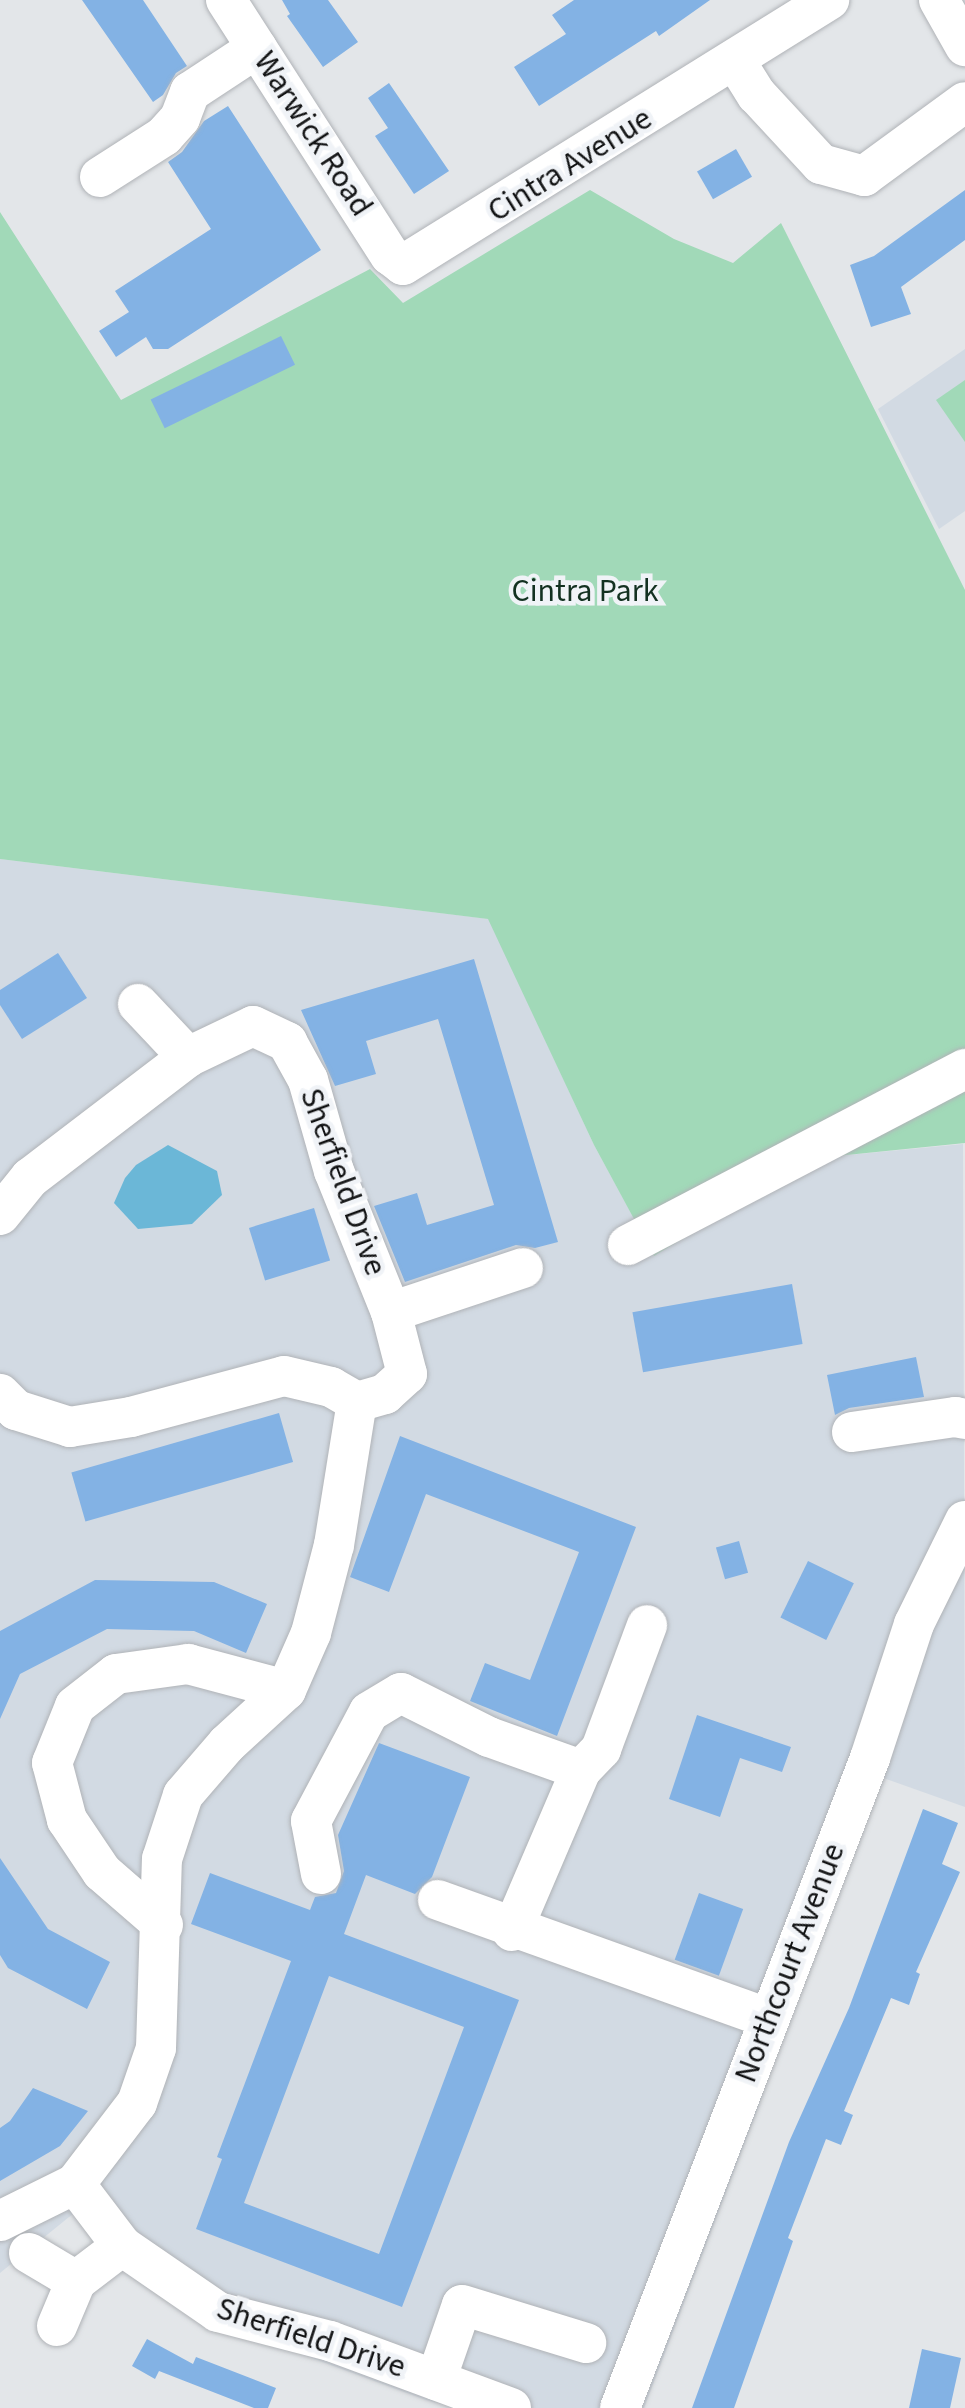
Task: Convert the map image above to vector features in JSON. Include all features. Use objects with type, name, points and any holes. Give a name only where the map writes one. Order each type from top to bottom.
[{"type":"street","name":"Warwick Road","points":[[226,0],[390,255],[403,265]]},
{"type":"street","name":"Cintra Avenue","points":[[403,265],[736,62],[829,0]]},
{"type":"street","points":[[939,0],[965,46]]},
{"type":"street","points":[[100,177],[164,136],[180,118],[190,92],[257,48]]},
{"type":"street","points":[[736,62],[757,95],[821,164],[864,176],[965,102]]},
{"type":"street","points":[[138,1004],[188,1057]]},
{"type":"street","name":"Sherfield Drive","points":[[0,1215],[30,1178],[188,1057],[253,1026],[287,1042],[308,1080],[334,1171],[391,1312],[407,1374],[385,1394],[356,1402]]},
{"type":"street","points":[[628,1244],[965,1070]]},
{"type":"street","points":[[391,1312],[523,1268]]},
{"type":"street","points":[[0,1394],[16,1410],[70,1427],[131,1417],[284,1376],[331,1387],[356,1402],[334,1545],[311,1633],[286,1690],[227,1744],[183,1796],[162,1859],[163,1926],[156,2048],[137,2104],[75,2184],[0,2221]]},
{"type":"street","points":[[852,1432],[955,1416],[965,1420]]},
{"type":"street","name":"Northcourt Avenue","points":[[620,2408],[870,1758],[914,1624],[965,1521]]},
{"type":"street","points":[[512,1930],[581,1770],[601,1750],[647,1625]]},
{"type":"street","points":[[163,1926],[102,1872],[66,1820],[52,1763],[75,1706],[116,1674],[188,1664],[286,1690]]},
{"type":"street","points":[[321,1874],[311,1822],[369,1712],[402,1693],[489,1737],[581,1770]]},
{"type":"street","points":[[438,1900],[512,1930],[768,2018]]},
{"type":"street","name":"Sherfield Drive","points":[[75,2184],[122,2246],[218,2312],[330,2340],[511,2408]]},
{"type":"street","points":[[56,2326],[76,2281],[122,2246]]},
{"type":"street","points":[[30,2252],[76,2281]]},
{"type":"street","points":[[436,2380],[457,2309],[462,2306],[586,2343]]},
{"type":"shaded area","points":[[965,349],[965,511],[939,529],[878,409]]},
{"type":"shaded area","points":[[0,859],[489,919],[594,1145],[654,1255],[817,1158],[963,1144],[965,1807],[875,1775],[755,2116],[644,2408],[456,2408],[426,2400],[225,2326],[74,2213],[0,2273]]},
{"type":"green space","name":"Cintra Park","points":[[590,190],[674,239],[733,263],[781,223],[965,590],[965,1143],[817,1158],[654,1256],[594,1145],[488,919],[0,859],[0,212],[121,400],[370,269],[403,303]]},
{"type":"green space","points":[[965,380],[965,442],[936,400]]},
{"type":"water","points":[[168,1145],[217,1171],[222,1195],[192,1224],[138,1229],[114,1203],[125,1178],[136,1165]]},
{"type":"building","points":[[82,0],[143,0],[187,66],[176,73],[163,95],[153,102]]},
{"type":"building","points":[[282,0],[328,0],[358,42],[323,67],[287,16],[290,14]]},
{"type":"building","points":[[574,0],[710,0],[659,36],[656,31],[539,106],[514,67],[566,34],[552,15]]},
{"type":"building","points":[[389,83],[449,171],[414,194],[375,136],[388,128],[368,98]]},
{"type":"building","points":[[228,106],[321,250],[168,349],[153,349],[146,337],[116,357],[99,331],[129,312],[115,291],[211,229],[168,162],[182,152],[204,121]]},
{"type":"building","points":[[736,149],[752,177],[713,199],[697,172]]},
{"type":"building","points":[[965,190],[965,240],[901,287],[911,314],[871,327],[850,265],[874,256]]},
{"type":"building","points":[[281,336],[295,365],[165,428],[151,400]]},
{"type":"building","points":[[58,953],[87,998],[22,1039],[0,1005],[0,990]]},
{"type":"building","points":[[474,959],[558,1242],[535,1248],[516,1245],[405,1282],[374,1206],[417,1193],[427,1225],[494,1205],[438,1019],[366,1041],[376,1074],[335,1086],[301,1010]]},
{"type":"building","points":[[314,1208],[330,1261],[265,1280],[249,1228]]},
{"type":"building","points":[[792,1284],[803,1344],[643,1372],[632,1312]]},
{"type":"building","points":[[916,1357],[924,1397],[849,1408],[835,1415],[827,1375]]},
{"type":"building","points":[[279,1413],[293,1462],[85,1522],[71,1473]]},
{"type":"building","points":[[400,1436],[636,1527],[557,1736],[470,1701],[485,1663],[530,1680],[579,1552],[426,1494],[389,1592],[350,1577]]},
{"type":"building","points":[[739,1541],[748,1573],[725,1579],[716,1548]]},
{"type":"building","points":[[808,1561],[854,1583],[826,1640],[780,1618]]},
{"type":"building","points":[[95,1580],[214,1582],[267,1604],[246,1653],[194,1631],[107,1629],[20,1674],[0,1719],[0,1631]]},
{"type":"building","points":[[697,1715],[791,1747],[782,1772],[740,1758],[720,1817],[669,1799]]},
{"type":"building","points":[[379,1743],[470,1777],[432,1877],[415,1894],[366,1875],[344,1934],[519,2000],[402,2307],[196,2229],[222,2159],[217,2157],[291,1961],[191,1924],[210,1873],[310,1910],[315,1897],[336,1893],[344,1871],[338,1835]],"holes":[[[329,1976],[464,2027],[379,2254],[244,2203]]]},
{"type":"building","points":[[923,1809],[958,1823],[942,1864],[960,1872],[916,1972],[920,1974],[909,2005],[891,1998],[844,2111],[853,2115],[841,2145],[826,2139],[788,2238],[793,2241],[734,2408],[692,2408],[789,2142],[849,2008]]},
{"type":"building","points":[[0,1858],[48,1929],[110,1962],[87,2009],[8,1968],[0,1955]]},
{"type":"building","points":[[699,1893],[743,1909],[719,1976],[675,1960]]},
{"type":"building","points":[[33,2088],[88,2111],[60,2146],[0,2181],[0,2128],[10,2121]]},
{"type":"building","points":[[147,2339],[193,2364],[196,2357],[276,2388],[268,2408],[254,2408],[159,2371],[155,2379],[132,2366]]},
{"type":"building","points":[[922,2349],[961,2358],[950,2408],[909,2408]]}]
